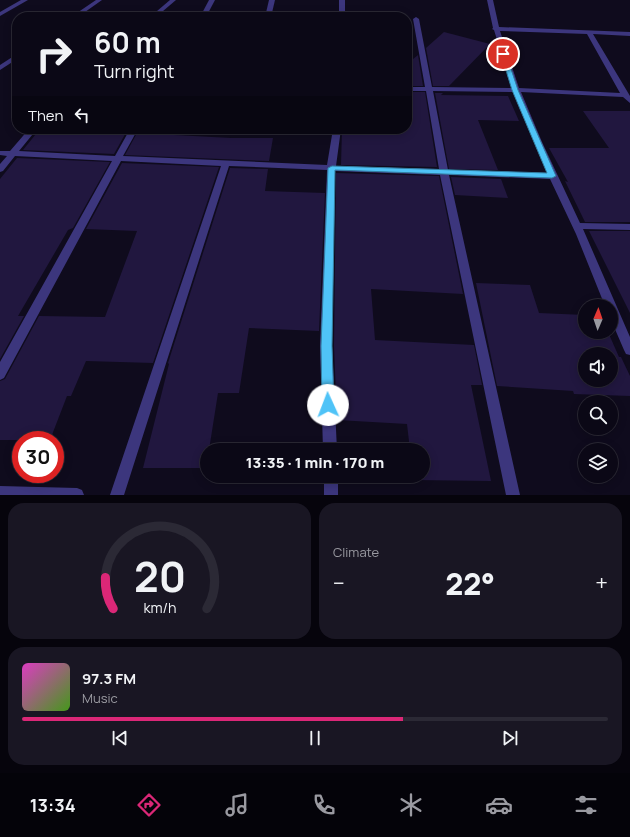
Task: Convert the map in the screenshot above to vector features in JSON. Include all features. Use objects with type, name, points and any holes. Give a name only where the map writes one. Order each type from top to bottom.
[{"type":"street","points":[[0,14],[25,0]]},
{"type":"street","points":[[81,12],[99,0]]},
{"type":"street","points":[[159,12],[173,0]]},
{"type":"street","points":[[206,12],[212,0]]},
{"type":"street","points":[[269,12],[272,0]]},
{"type":"street","points":[[342,0],[342,12]]},
{"type":"street","points":[[490,0],[495,29],[515,90],[552,176],[577,226],[608,299]]},
{"type":"street","points":[[416,20],[427,89],[513,495]]},
{"type":"street","points":[[495,29],[630,34]]},
{"type":"street","points":[[589,32],[628,98]]},
{"type":"street","points":[[0,68],[3,63],[12,58]]},
{"type":"street","points":[[412,89],[515,90],[628,98]]},
{"type":"street","points":[[0,169],[29,134]]},
{"type":"street","points":[[0,374],[131,134]]},
{"type":"street","points":[[330,443],[326,346],[332,168],[336,134]]},
{"type":"street","points":[[0,152],[332,168],[552,176]]},
{"type":"street","points":[[117,495],[226,163]]},
{"type":"street","points":[[577,226],[630,227]]},
{"type":"street","points":[[618,322],[630,350]]},
{"type":"street","points":[[331,483],[331,495]]},
{"type":"street","points":[[0,493],[77,495]]},
{"type":"building","points":[[444,32],[490,44],[449,86],[433,86],[426,48]]},
{"type":"building","points":[[418,55],[423,86],[412,86],[412,60]]},
{"type":"building","points":[[412,92],[425,92],[437,167],[341,165],[342,134],[412,134]]},
{"type":"building","points":[[435,93],[443,93],[441,95],[508,96],[519,121],[478,120],[498,170],[449,169]]},
{"type":"building","points":[[583,111],[630,111],[630,222],[585,222],[565,181],[568,182],[549,148],[609,148]]},
{"type":"building","points":[[36,134],[125,134],[114,154],[23,150]]},
{"type":"building","points":[[136,134],[231,138],[273,138],[269,161],[125,155]]},
{"type":"building","points":[[17,158],[110,162],[73,228],[68,230],[18,316],[24,316],[0,359],[0,179]]},
{"type":"building","points":[[122,163],[219,167],[153,363],[86,361],[71,396],[67,396],[53,431],[12,431],[12,440],[0,440],[0,381],[5,379],[39,316],[105,317],[137,231],[86,229]]},
{"type":"building","points":[[230,168],[268,169],[265,191],[325,193],[319,331],[249,328],[239,393],[218,393],[210,443],[200,443],[200,468],[143,468],[169,364],[168,363]]},
{"type":"building","points":[[336,173],[439,176],[463,294],[371,289],[375,340],[474,345],[482,385],[471,385],[491,481],[430,480],[430,443],[409,443],[407,424],[337,420],[334,346]]},
{"type":"building","points":[[451,177],[501,179],[508,198],[455,195]]},
{"type":"building","points":[[589,231],[630,231],[630,313]]},
{"type":"building","points":[[476,283],[530,285],[539,313],[578,315],[578,339],[611,339],[615,347],[578,347],[578,387],[618,387],[618,355],[619,357],[621,357],[630,376],[630,396],[574,394],[573,391],[497,386]]},
{"type":"route","points":[[328,405],[326,346],[332,168],[552,176],[515,90],[503,54]]}]
